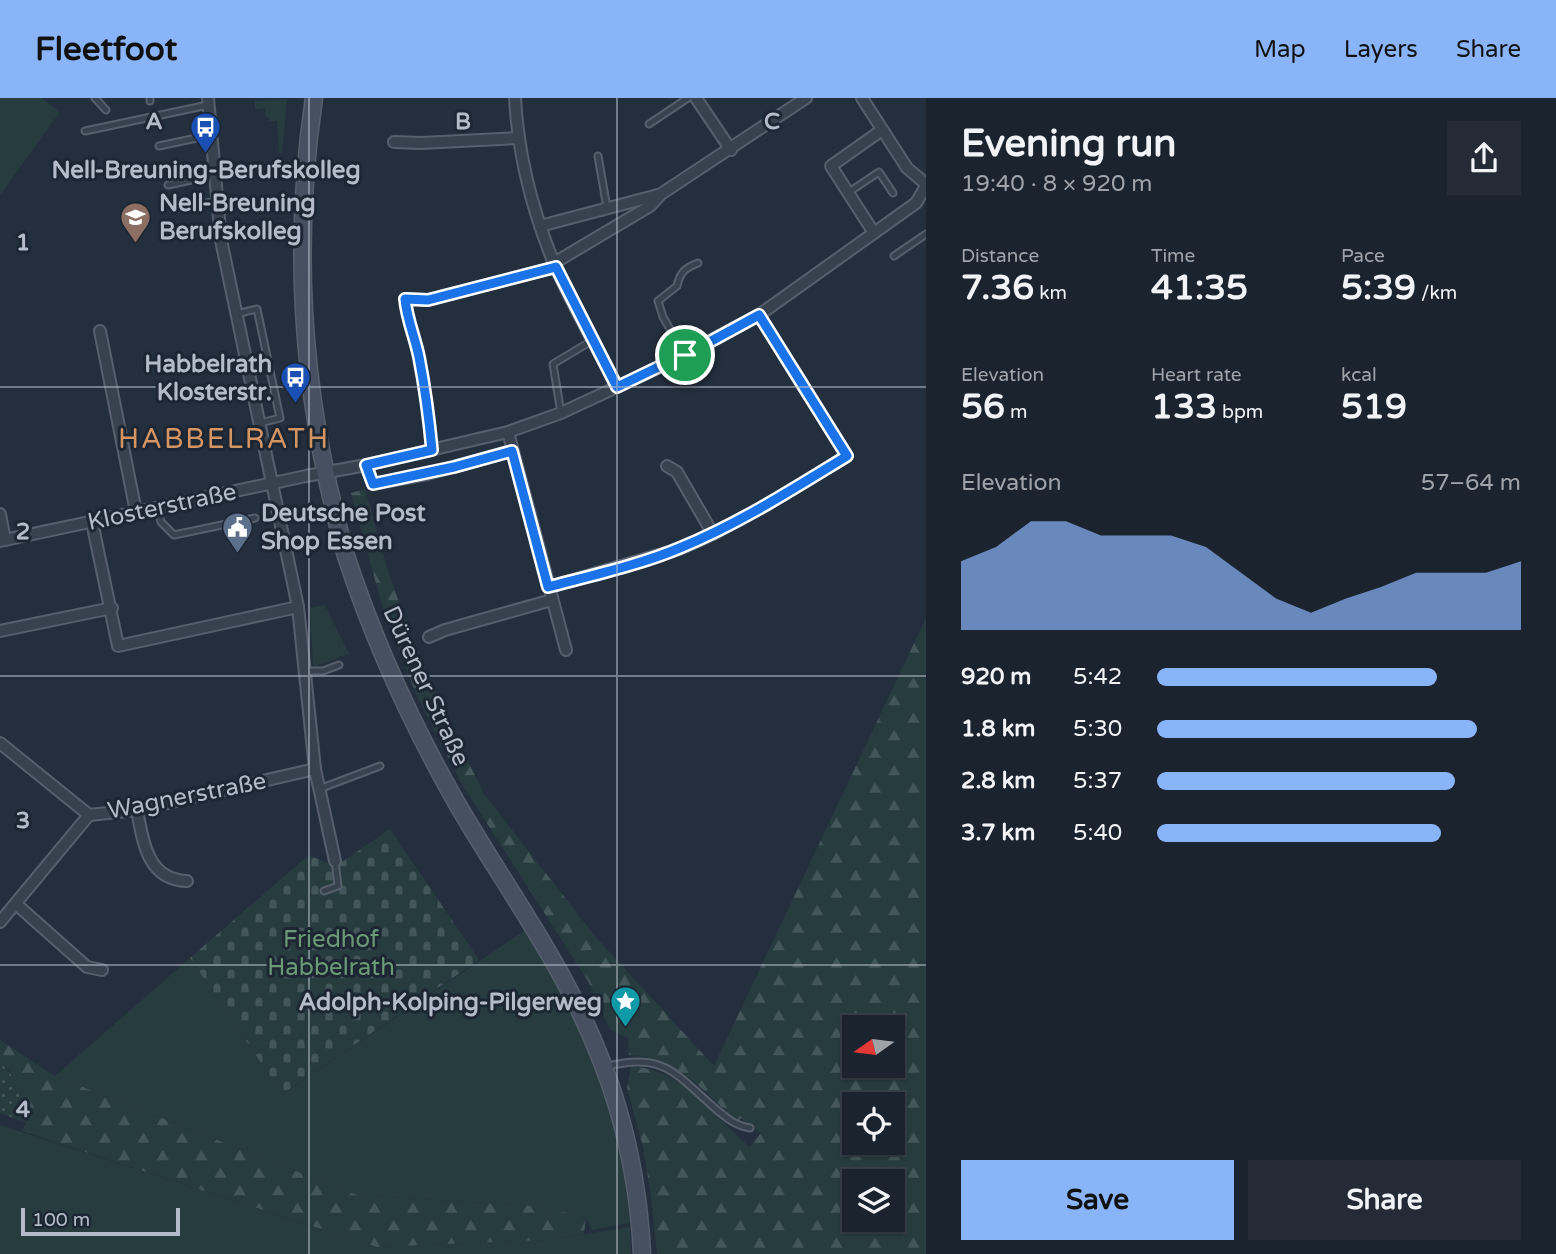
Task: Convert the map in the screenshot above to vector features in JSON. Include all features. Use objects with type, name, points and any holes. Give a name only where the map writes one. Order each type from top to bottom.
[{"type":"main road","name":"Dürener Straße","points":[[314,98],[308,139],[303,298],[311,390],[326,473],[345,553],[364,607],[410,715],[452,795],[560,973],[605,1067],[627,1135],[635,1178],[642,1254]]},
{"type":"street","points":[[515,98],[519,138],[531,200],[540,226],[555,265],[617,387]]},
{"type":"street","points":[[696,98],[731,150]]},
{"type":"street","points":[[405,299],[428,300],[555,265],[650,206],[661,194],[806,98]]},
{"type":"street","points":[[862,98],[907,168],[926,185]]},
{"type":"street","points":[[208,102],[220,227],[298,607],[315,769],[335,861]]},
{"type":"street","points":[[874,233],[831,166],[882,130]]},
{"type":"street","points":[[394,142],[519,138]]},
{"type":"street","name":"Klosterstraße","points":[[3,541],[432,450],[508,432],[561,413],[685,355],[759,315],[916,203],[926,185]]},
{"type":"street","points":[[540,226],[661,194]]},
{"type":"street","points":[[548,587],[679,549],[768,504],[847,456],[759,315]]},
{"type":"street","points":[[100,331],[136,512]]},
{"type":"street","points":[[508,432],[566,650]]},
{"type":"street","points":[[366,465],[373,484],[440,471],[512,451]]},
{"type":"street","points":[[667,466],[677,472],[713,534]]},
{"type":"street","points":[[0,514],[3,541]]},
{"type":"street","points":[[92,522],[118,646],[298,607]]},
{"type":"street","points":[[429,637],[552,600]]},
{"type":"street","points":[[0,631],[112,608]]},
{"type":"street","name":"Wagnerstraße","points":[[0,743],[89,816],[137,810],[315,769]]},
{"type":"street","points":[[137,810],[147,854],[156,868],[172,881],[187,881]]},
{"type":"street","points":[[0,922],[89,816]]},
{"type":"street","points":[[16,904],[87,967],[102,970]]},
{"type":"lane","points":[[95,98],[106,110]]},
{"type":"lane","points":[[649,124],[688,98]]},
{"type":"lane","points":[[85,131],[208,102]]},
{"type":"lane","points":[[159,146],[211,135]]},
{"type":"lane","points":[[598,156],[607,208]]},
{"type":"lane","points":[[849,192],[880,172],[893,193]]},
{"type":"lane","points":[[168,185],[215,175]]},
{"type":"lane","points":[[173,209],[217,201]]},
{"type":"lane","points":[[179,235],[220,227]]},
{"type":"lane","points":[[894,256],[926,234]]},
{"type":"lane","points":[[685,355],[663,317],[658,301],[678,285],[679,274],[698,262]]},
{"type":"lane","points":[[405,299],[427,399],[432,450]]},
{"type":"lane","points":[[236,314],[257,309],[280,418],[260,423]]},
{"type":"lane","points":[[561,413],[553,364],[593,340]]},
{"type":"lane","points":[[157,508],[161,522],[174,535],[255,518]]},
{"type":"lane","points":[[305,671],[323,671],[339,665]]},
{"type":"lane","points":[[319,789],[380,766]]},
{"type":"lane","points":[[324,891],[338,886],[335,861]]},
{"type":"lane","points":[[605,1067],[628,1061],[644,1061],[664,1067],[682,1078],[735,1125],[750,1128]]},
{"type":"green space","points":[[0,98],[42,98],[60,112],[0,195]]},
{"type":"green space","points":[[287,99],[282,153],[279,153],[277,121],[269,121],[265,108],[255,109],[255,101]]},
{"type":"green space","points":[[365,489],[386,565],[410,633],[443,710],[484,794],[594,935],[714,1066],[926,618],[926,1254],[657,1254],[643,1147],[627,1087],[631,1067],[650,1069],[683,1085],[750,1147],[761,1133],[741,1118],[738,1122],[676,1069],[646,1057],[629,1055],[628,1038],[610,1030],[588,981],[463,786],[416,694],[384,612],[351,493]]},
{"type":"green space","points":[[325,605],[349,654],[313,667],[310,608]]},
{"type":"green space","name":"Friedhof Habbelrath","points":[[390,829],[479,960],[282,1094],[190,958],[309,855],[332,865],[342,862]]},
{"type":"green space","points":[[527,929],[598,1064],[618,1128],[630,1223],[592,1230],[586,1217],[536,1206],[357,1195],[55,1076],[190,958],[282,1094]]},
{"type":"green space","points":[[0,1040],[55,1076],[357,1195],[536,1206],[586,1217],[584,1234],[546,1240],[377,1247],[45,1139],[22,1131],[26,1123],[9,1070],[0,1062]]},
{"type":"green space","points":[[0,1062],[19,1090],[26,1123],[0,1113]]},
{"type":"green space","points":[[0,1125],[377,1247],[546,1240],[630,1227],[631,1254],[0,1254]]},
{"type":"place","name":"Nell-Breuning-Berufskolleg","points":[[206,155]]},
{"type":"place","name":"Nell-Breuning Berufskolleg","points":[[136,244]]},
{"type":"place","name":"Habbelrath Klosterstr.","points":[[295,405]]},
{"type":"place","name":"Deutsche Post Shop Essen","points":[[238,554]]},
{"type":"place","name":"Adolph-Kolping-Pilgerweg","points":[[625,1029]]},
{"type":"district","name":"HABBELRATH","points":[[224,439]]},
{"type":"route","points":[[556,267],[617,387],[685,355],[759,315],[847,456],[768,504],[679,549],[548,587],[512,451],[400,480],[373,484],[366,465],[432,450],[427,399],[405,299],[428,300],[556,267]]}]
